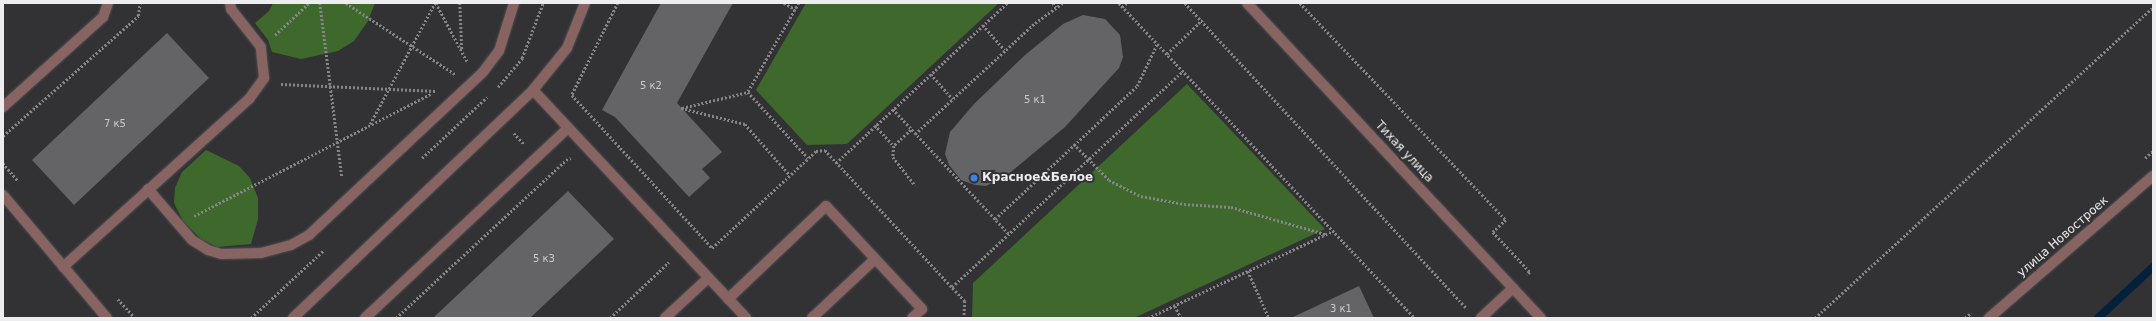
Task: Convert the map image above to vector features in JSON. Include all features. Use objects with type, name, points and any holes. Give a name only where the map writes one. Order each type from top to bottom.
[{"type":"street","points":[[3,107],[103,17],[108,3]]},
{"type":"street","points":[[63,267],[249,99],[264,78],[261,48],[231,9],[230,3]]},
{"type":"street","points":[[148,190],[178,224],[208,250],[221,254],[261,253],[291,245],[309,235],[473,81],[499,51],[514,3]]},
{"type":"street","points":[[293,318],[533,90],[567,48],[585,3]]},
{"type":"street","name":"Тихая улица","points":[[1247,3],[1540,318]]},
{"type":"street","points":[[533,90],[746,318]]},
{"type":"street","points":[[365,318],[568,128]]},
{"type":"street","name":"улица Новостроек","points":[[1989,318],[2153,176]]},
{"type":"street","points":[[3,195],[107,318]]},
{"type":"street","points":[[728,299],[826,206],[922,309],[912,318]]},
{"type":"street","points":[[812,318],[875,259]]},
{"type":"street","points":[[665,318],[708,278]]},
{"type":"street","points":[[1481,318],[1513,288]]},
{"type":"path","points":[[3,136],[138,16],[140,3]]},
{"type":"path","points":[[261,48],[310,3]]},
{"type":"path","points":[[320,3],[345,202]]},
{"type":"path","points":[[346,3],[412,46],[473,81]]},
{"type":"path","points":[[370,125],[435,3]]},
{"type":"path","points":[[435,3],[463,53],[473,81]]},
{"type":"path","points":[[460,3],[463,53]]},
{"type":"path","points":[[618,3],[572,95],[712,248],[816,151],[825,150],[965,301],[964,318]]},
{"type":"path","points":[[784,3],[795,9]]},
{"type":"path","points":[[790,175],[745,124],[682,108],[748,92],[799,3]]},
{"type":"path","points":[[836,163],[1007,3]]},
{"type":"path","points":[[1053,3],[1056,8]]},
{"type":"path","points":[[914,134],[1035,23],[1063,3]]},
{"type":"path","points":[[1118,3],[1415,318]]},
{"type":"path","points":[[1122,7],[1127,3]]},
{"type":"path","points":[[1186,3],[1468,308]]},
{"type":"path","points":[[1300,3],[1506,220],[1493,232],[1530,272],[1513,288]]},
{"type":"path","points":[[1815,318],[2153,7]]},
{"type":"path","points":[[1166,54],[1202,20]]},
{"type":"path","points":[[983,25],[1005,50]]},
{"type":"path","points":[[994,219],[1137,86],[1157,44]]},
{"type":"path","points":[[952,287],[1183,71]]},
{"type":"path","points":[[931,74],[953,98]]},
{"type":"path","points":[[260,84],[462,92]]},
{"type":"path","points":[[178,224],[436,91]]},
{"type":"path","points":[[748,92],[808,158]]},
{"type":"path","points":[[893,109],[914,134],[1009,234]]},
{"type":"path","points":[[875,125],[894,146]]},
{"type":"path","points":[[911,130],[894,146],[893,157],[915,186]]},
{"type":"path","points":[[1074,144],[1109,180],[1141,196],[1184,204],[1231,207],[1325,234]]},
{"type":"path","points":[[396,318],[566,160],[576,157]]},
{"type":"path","points":[[1148,318],[1333,231]]},
{"type":"path","points":[[610,318],[682,250]]},
{"type":"path","points":[[1248,271],[1269,318]]},
{"type":"path","points":[[1175,306],[1181,318]]},
{"type":"green space","points":[[273,3],[375,3],[368,21],[354,41],[338,51],[301,59],[272,52],[268,40],[255,23],[269,11]]},
{"type":"green space","points":[[806,3],[999,3],[847,144],[807,145],[756,90]]},
{"type":"green space","points":[[1187,84],[1325,229],[1134,318],[972,318],[973,283]]},
{"type":"green space","points":[[206,150],[239,166],[250,178],[258,198],[258,219],[251,244],[217,247],[201,239],[183,221],[174,203],[175,188],[182,172]]},
{"type":"building","points":[[661,3],[733,3],[677,103],[722,152],[702,169],[710,178],[689,197],[615,117],[602,110]]},
{"type":"building","points":[[1083,15],[1105,19],[1120,35],[1123,57],[1119,68],[1065,127],[1006,176],[986,186],[975,185],[961,180],[949,165],[945,154],[950,132],[974,104],[1025,55],[1063,24]]},
{"type":"building","points":[[167,33],[209,78],[74,205],[32,160]]},
{"type":"building","points":[[568,191],[614,239],[530,318],[433,318]]},
{"type":"building","points":[[1359,286],[1374,318],[1291,318]]},
{"type":"waterway","points":[[2098,318],[2153,267]]},
{"type":"place","name":"Красное&Белое","points":[[974,178]]}]
